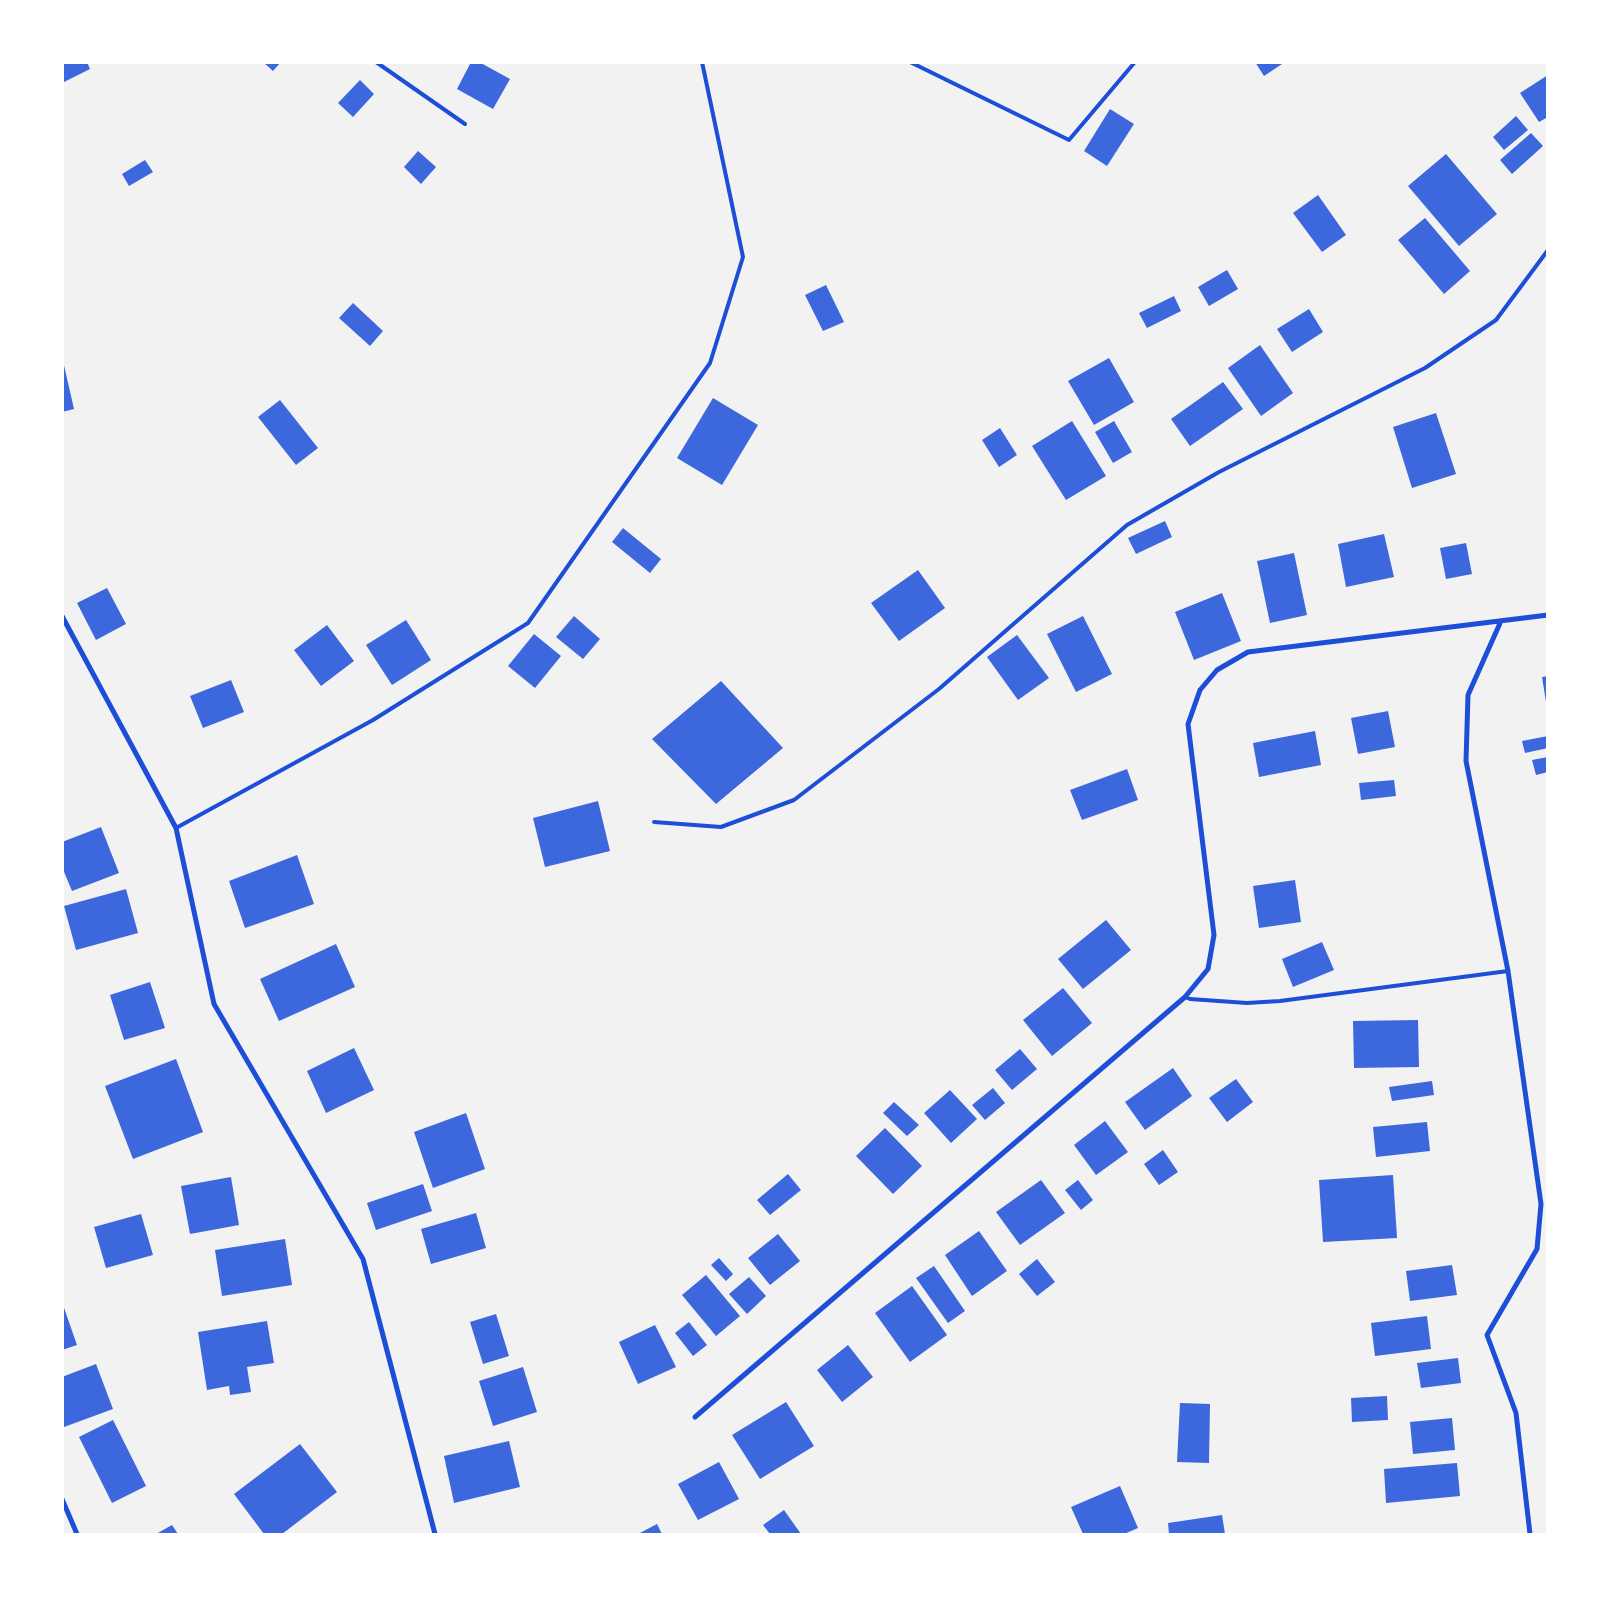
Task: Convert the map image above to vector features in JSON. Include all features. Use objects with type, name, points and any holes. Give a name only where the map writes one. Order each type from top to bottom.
[{"type":"street","points":[[695,1418],[1185,997],[1208,969],[1214,935],[1188,724],[1200,690],[1217,670],[1248,652],[1548,614]]},
{"type":"street","points":[[62,616],[176,828],[214,1004],[363,1259],[435,1534]]},
{"type":"street","points":[[1501,621],[1468,695],[1466,761],[1508,971],[1541,1204],[1537,1249],[1487,1335],[1516,1414],[1530,1534]]},
{"type":"street","points":[[62,1498],[77,1534]]},
{"type":"lane","points":[[376,62],[465,124]]},
{"type":"lane","points":[[176,828],[373,720],[528,623],[710,363],[743,257],[702,62]]},
{"type":"lane","points":[[910,62],[1069,140],[1135,62]]},
{"type":"lane","points":[[654,822],[721,827],[794,800],[939,689],[1127,525],[1219,472],[1426,368],[1496,320],[1548,250]]},
{"type":"lane","points":[[1185,997],[1190,999],[1248,1003],[1280,1001],[1508,971]]},
{"type":"building","points":[[62,62],[87,62],[90,69],[62,83]]},
{"type":"building","points":[[263,62],[281,62],[273,71]]},
{"type":"building","points":[[471,62],[479,62],[510,79],[493,109],[457,89]]},
{"type":"building","points":[[1255,62],[1285,62],[1264,76]]},
{"type":"building","points":[[1548,75],[1548,117],[1539,122],[1520,93]]},
{"type":"building","points":[[360,80],[374,94],[353,117],[338,103]]},
{"type":"building","points":[[1110,109],[1134,124],[1107,166],[1084,151]]},
{"type":"building","points":[[1516,116],[1528,130],[1504,150],[1493,137]]},
{"type":"building","points":[[1531,133],[1543,146],[1512,174],[1500,160]]},
{"type":"building","points":[[418,151],[436,167],[421,184],[404,167]]},
{"type":"building","points":[[1446,154],[1497,214],[1459,246],[1408,186]]},
{"type":"building","points":[[145,160],[153,172],[129,186],[122,174]]},
{"type":"building","points":[[1318,195],[1346,235],[1322,252],[1293,213]]},
{"type":"building","points":[[1425,218],[1470,271],[1444,294],[1398,240]]},
{"type":"building","points":[[1227,270],[1238,289],[1209,306],[1198,287]]},
{"type":"building","points":[[826,285],[844,322],[823,331],[805,295]]},
{"type":"building","points":[[1174,296],[1181,311],[1147,328],[1139,313]]},
{"type":"building","points":[[353,303],[383,331],[370,346],[339,318]]},
{"type":"building","points":[[1309,309],[1323,332],[1292,352],[1277,329]]},
{"type":"building","points":[[1260,345],[1293,393],[1261,416],[1228,368]]},
{"type":"building","points":[[1109,358],[1134,402],[1094,425],[1068,381]]},
{"type":"building","points":[[62,362],[74,409],[62,412]]},
{"type":"building","points":[[1223,382],[1243,409],[1190,446],[1171,419]]},
{"type":"building","points":[[713,398],[758,425],[722,485],[677,458]]},
{"type":"building","points":[[280,400],[318,448],[296,465],[258,417]]},
{"type":"building","points":[[1436,413],[1456,474],[1412,488],[1393,427]]},
{"type":"building","points":[[1072,421],[1106,476],[1066,500],[1032,446]]},
{"type":"building","points":[[1114,421],[1132,452],[1113,463],[1095,432]]},
{"type":"building","points":[[1000,428],[1017,455],[999,467],[982,440]]},
{"type":"building","points":[[1165,521],[1172,537],[1136,554],[1128,538]]},
{"type":"building","points":[[623,528],[661,559],[650,573],[612,542]]},
{"type":"building","points":[[1384,534],[1394,577],[1346,587],[1338,544]]},
{"type":"building","points":[[1466,543],[1472,574],[1446,579],[1440,548]]},
{"type":"building","points":[[1294,553],[1307,615],[1270,623],[1257,561]]},
{"type":"building","points":[[918,570],[945,608],[899,641],[871,603]]},
{"type":"building","points":[[107,588],[126,624],[96,640],[77,603]]},
{"type":"building","points":[[1222,593],[1241,641],[1194,660],[1175,612]]},
{"type":"building","points":[[574,616],[600,639],[583,659],[556,637]]},
{"type":"building","points":[[1083,616],[1112,674],[1076,692],[1047,634]]},
{"type":"building","points":[[406,620],[431,660],[392,685],[366,645]]},
{"type":"building","points":[[327,625],[354,661],[321,686],[294,650]]},
{"type":"building","points":[[534,634],[561,656],[535,688],[508,666]]},
{"type":"building","points":[[1017,635],[1049,678],[1018,700],[987,657]]},
{"type":"building","points":[[1548,676],[1548,702],[1546,702],[1542,677]]},
{"type":"building","points":[[231,680],[244,712],[203,728],[190,696]]},
{"type":"building","points":[[721,681],[783,748],[716,804],[652,739]]},
{"type":"building","points":[[1388,711],[1395,747],[1358,754],[1351,718]]},
{"type":"building","points":[[1315,731],[1321,765],[1259,777],[1253,743]]},
{"type":"building","points":[[1548,736],[1548,748],[1525,753],[1522,741]]},
{"type":"building","points":[[1548,757],[1548,772],[1536,775],[1532,760]]},
{"type":"building","points":[[1127,769],[1138,800],[1082,820],[1070,790]]},
{"type":"building","points":[[1394,780],[1396,796],[1361,800],[1359,783]]},
{"type":"building","points":[[598,801],[610,851],[545,867],[533,818]]},
{"type":"building","points":[[101,827],[119,873],[72,891],[62,867],[62,842]]},
{"type":"building","points":[[297,855],[314,904],[245,928],[229,881]]},
{"type":"building","points":[[1295,880],[1301,922],[1259,928],[1253,886]]},
{"type":"building","points":[[126,889],[138,933],[76,950],[64,906]]},
{"type":"building","points":[[1106,920],[1131,950],[1083,989],[1058,959]]},
{"type":"building","points":[[1322,942],[1334,970],[1293,987],[1282,959]]},
{"type":"building","points":[[336,944],[355,987],[279,1021],[260,979]]},
{"type":"building","points":[[150,982],[165,1028],[124,1040],[110,995]]},
{"type":"building","points":[[1063,988],[1092,1023],[1052,1056],[1023,1020]]},
{"type":"building","points":[[1418,1020],[1419,1067],[1354,1068],[1353,1021]]},
{"type":"building","points":[[354,1048],[374,1090],[326,1113],[307,1071]]},
{"type":"building","points":[[1020,1049],[1037,1069],[1012,1090],[995,1070]]},
{"type":"building","points":[[176,1059],[203,1132],[133,1159],[105,1086]]},
{"type":"building","points":[[1173,1068],[1192,1096],[1145,1130],[1125,1102]]},
{"type":"building","points":[[1236,1079],[1253,1102],[1227,1122],[1209,1098]]},
{"type":"building","points":[[1432,1081],[1434,1095],[1392,1101],[1389,1087]]},
{"type":"building","points":[[993,1088],[1005,1103],[985,1120],[972,1105]]},
{"type":"building","points":[[950,1090],[977,1119],[951,1143],[924,1113]]},
{"type":"building","points":[[894,1102],[919,1125],[907,1136],[883,1113]]},
{"type":"building","points":[[466,1113],[485,1169],[433,1188],[414,1132]]},
{"type":"building","points":[[1105,1121],[1128,1152],[1096,1175],[1074,1145]]},
{"type":"building","points":[[1427,1122],[1430,1151],[1376,1157],[1373,1127]]},
{"type":"building","points":[[885,1128],[922,1166],[893,1194],[856,1156]]},
{"type":"building","points":[[1163,1150],[1178,1172],[1159,1185],[1144,1164]]},
{"type":"building","points":[[788,1174],[801,1190],[770,1215],[757,1200]]},
{"type":"building","points":[[1393,1175],[1397,1238],[1323,1242],[1319,1180]]},
{"type":"building","points":[[231,1177],[239,1225],[190,1234],[181,1186]]},
{"type":"building","points":[[1041,1180],[1065,1213],[1020,1245],[996,1212]]},
{"type":"building","points":[[1078,1180],[1093,1200],[1081,1210],[1065,1190]]},
{"type":"building","points":[[423,1184],[432,1211],[376,1230],[367,1203]]},
{"type":"building","points":[[476,1213],[486,1248],[431,1264],[421,1229]]},
{"type":"building","points":[[141,1214],[153,1255],[106,1268],[94,1227]]},
{"type":"building","points":[[979,1231],[1007,1271],[972,1296],[945,1255]]},
{"type":"building","points":[[778,1234],[800,1261],[770,1285],[748,1258]]},
{"type":"building","points":[[285,1239],[292,1285],[222,1296],[215,1250]]},
{"type":"building","points":[[719,1258],[733,1274],[726,1281],[711,1265]]},
{"type":"building","points":[[1037,1259],[1055,1282],[1037,1296],[1019,1274]]},
{"type":"building","points":[[1452,1265],[1457,1295],[1410,1301],[1406,1271]]},
{"type":"building","points":[[934,1266],[965,1311],[948,1323],[916,1278]]},
{"type":"building","points":[[706,1275],[740,1316],[716,1336],[682,1295]]},
{"type":"building","points":[[749,1277],[766,1296],[747,1314],[729,1294]]},
{"type":"building","points":[[912,1286],[947,1335],[910,1362],[875,1313]]},
{"type":"building","points":[[62,1302],[77,1345],[62,1350]]},
{"type":"building","points":[[496,1314],[509,1356],[483,1364],[470,1322]]},
{"type":"building","points":[[1427,1316],[1431,1349],[1375,1356],[1371,1323]]},
{"type":"building","points":[[267,1321],[274,1363],[247,1367],[251,1392],[230,1395],[229,1386],[207,1390],[198,1332]]},
{"type":"building","points":[[689,1322],[707,1345],[693,1356],[675,1333]]},
{"type":"building","points":[[655,1325],[676,1367],[638,1384],[619,1342]]},
{"type":"building","points":[[848,1345],[873,1377],[842,1402],[817,1370]]},
{"type":"building","points":[[1458,1358],[1461,1383],[1421,1388],[1417,1363]]},
{"type":"building","points":[[96,1364],[113,1409],[64,1427],[62,1423],[62,1377]]},
{"type":"building","points":[[523,1367],[537,1412],[493,1426],[479,1381]]},
{"type":"building","points":[[1387,1396],[1388,1420],[1352,1422],[1351,1398]]},
{"type":"building","points":[[786,1402],[814,1446],[760,1479],[732,1435]]},
{"type":"building","points":[[1180,1403],[1210,1404],[1209,1463],[1177,1462]]},
{"type":"building","points":[[1452,1418],[1455,1450],[1413,1454],[1410,1422]]},
{"type":"building","points":[[113,1420],[146,1486],[112,1503],[79,1437]]},
{"type":"building","points":[[509,1441],[520,1487],[454,1503],[444,1456]]},
{"type":"building","points":[[300,1444],[337,1492],[282,1534],[264,1534],[234,1494]]},
{"type":"building","points":[[719,1462],[739,1499],[698,1520],[678,1484]]},
{"type":"building","points":[[1457,1463],[1460,1496],[1386,1503],[1384,1469]]},
{"type":"building","points":[[1120,1486],[1138,1528],[1124,1534],[1083,1534],[1071,1507]]},
{"type":"building","points":[[784,1510],[801,1534],[770,1534],[763,1525]]},
{"type":"building","points":[[1222,1515],[1225,1534],[1169,1534],[1168,1523]]},
{"type":"building","points":[[657,1524],[662,1534],[638,1534]]},
{"type":"building","points":[[172,1525],[178,1534],[156,1534]]}]
